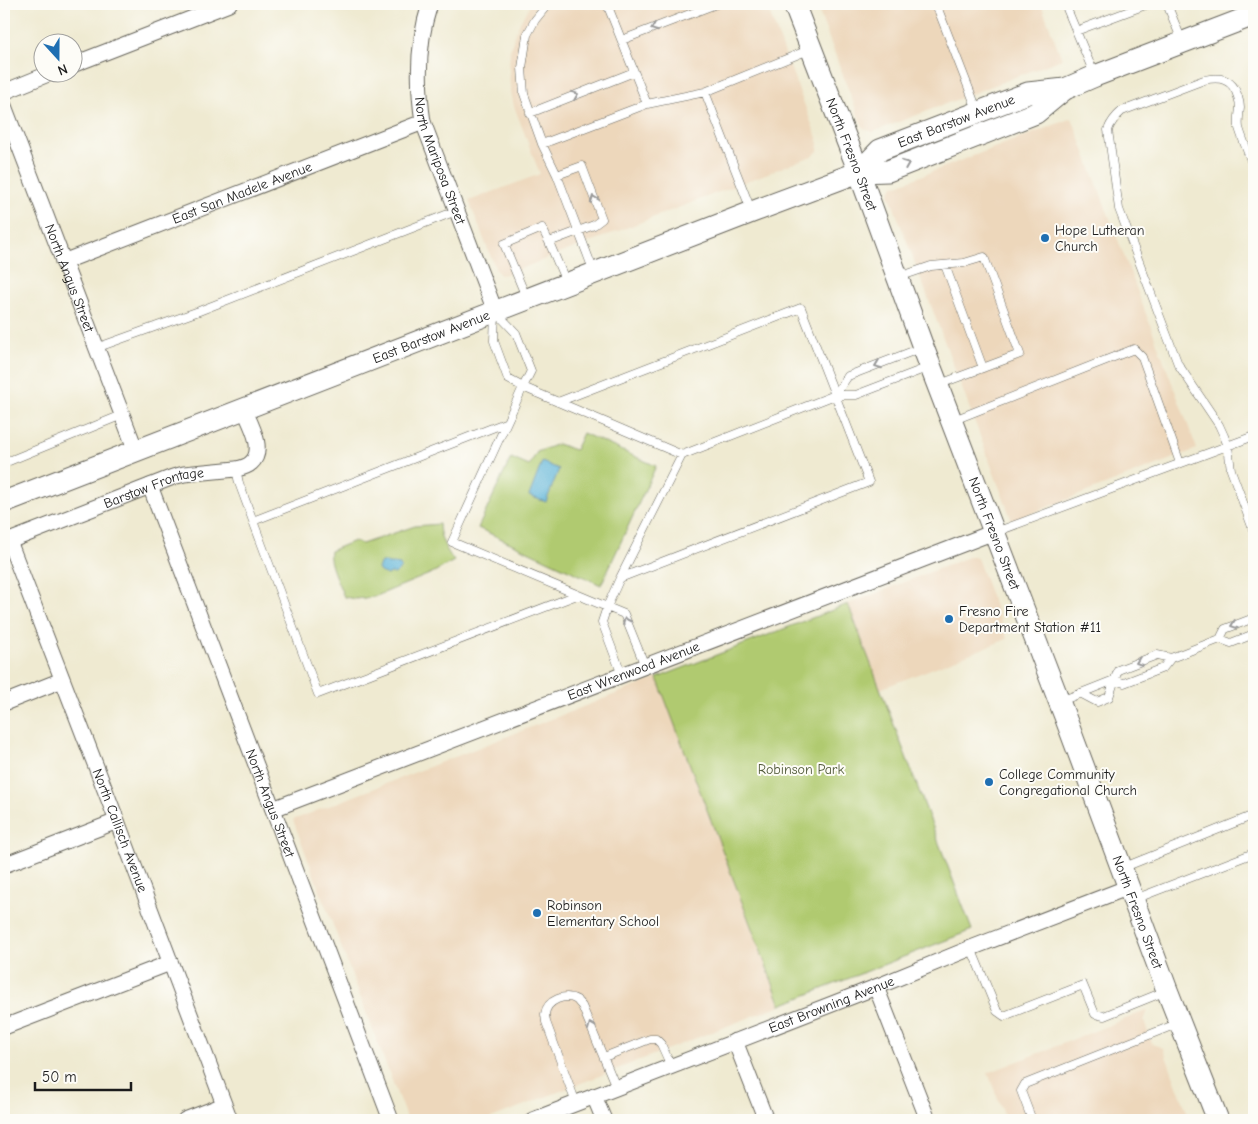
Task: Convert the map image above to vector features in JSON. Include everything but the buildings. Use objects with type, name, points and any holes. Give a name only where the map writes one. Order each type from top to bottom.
[{"type":"main road","name":"North Fresno Street","points":[[794,4],[1132,893],[1167,990],[1218,1120]]},
{"type":"main road","name":"East Barstow Avenue","points":[[4,502],[752,212],[859,172],[888,171],[1036,112],[1065,89],[1095,76],[1254,15]]},
{"type":"main road","name":"East Barstow Avenue","points":[[859,172],[880,150],[1028,93],[1065,89]]},
{"type":"street","points":[[82,61],[229,4]]},
{"type":"street","name":"North Mariposa Street","points":[[430,4],[421,37],[419,57],[420,101],[423,122],[495,311]]},
{"type":"street","points":[[4,92],[32,81]]},
{"type":"street","name":"North Angus Street","points":[[4,106],[136,451]]},
{"type":"street","name":"East San Madele Avenue","points":[[63,262],[423,122]]},
{"type":"street","name":"Barstow Frontage","points":[[6,542],[174,477],[184,474],[244,467],[252,462],[258,447],[244,408]]},
{"type":"street","name":"North Angus Street","points":[[150,486],[391,1120]]},
{"type":"street","name":"East Wrenwood Avenue","points":[[273,809],[994,532]]},
{"type":"street","name":"North Callisch Avenue","points":[[6,542],[62,680],[230,1120]]},
{"type":"street","points":[[4,703],[62,680]]},
{"type":"street","points":[[4,865],[117,822]]},
{"type":"street","name":"East Browning Avenue","points":[[533,1120],[972,948],[1132,893]]},
{"type":"street","points":[[4,1028],[170,963]]},
{"type":"street","points":[[876,986],[928,1120]]},
{"type":"street","points":[[735,1041],[766,1120]]},
{"type":"street","points":[[594,1096],[604,1120]]},
{"type":"street","points":[[184,1120],[224,1105]]},
{"type":"lane","points":[[548,4],[535,20],[527,35],[522,68],[524,94],[594,273]]},
{"type":"lane","points":[[607,4],[647,104]]},
{"type":"lane","points":[[622,40],[716,4]]},
{"type":"lane","points":[[936,4],[978,112]]},
{"type":"lane","points":[[1066,4],[1095,76]]},
{"type":"lane","points":[[1076,31],[1148,4]]},
{"type":"lane","points":[[1167,4],[1182,43]]},
{"type":"lane","points":[[542,144],[647,104],[705,92],[811,49]]},
{"type":"lane","points":[[530,113],[634,72]]},
{"type":"lane","points":[[1254,168],[1240,130],[1238,121],[1240,106],[1237,94],[1233,86],[1220,78],[1204,80],[1122,111],[1116,116],[1108,130],[1119,209],[1178,364],[1219,425],[1228,446],[1230,470],[1254,532]]},
{"type":"lane","points":[[705,92],[752,212]]},
{"type":"lane","points":[[549,242],[578,232],[602,219],[582,166],[557,175]]},
{"type":"lane","points":[[96,348],[199,311],[456,211]]},
{"type":"lane","points":[[527,299],[504,244],[542,228],[567,284]]},
{"type":"lane","points":[[622,675],[602,622],[620,578],[682,455],[835,395],[856,395],[934,376],[983,368],[1020,354],[984,257],[964,263],[931,266],[897,277]]},
{"type":"lane","points":[[945,265],[983,368]]},
{"type":"lane","points":[[558,402],[801,308],[869,482],[620,578]]},
{"type":"lane","points":[[495,311],[494,341],[508,379],[682,455]]},
{"type":"lane","points":[[495,311],[516,333],[531,371],[505,423],[452,542],[624,614],[645,666]]},
{"type":"lane","points":[[835,395],[848,376],[923,347]]},
{"type":"lane","points":[[952,421],[1134,349],[1142,358],[1180,463]]},
{"type":"lane","points":[[4,463],[122,416]]},
{"type":"lane","points":[[253,521],[505,423]]},
{"type":"lane","points":[[994,532],[1254,436]]},
{"type":"lane","points":[[236,469],[239,483],[318,694],[577,595]]},
{"type":"lane","points":[[1220,639],[1225,629],[1254,618]]},
{"type":"lane","points":[[1059,701],[1114,680],[1124,682],[1163,668],[1171,658],[1220,639],[1231,643],[1254,634]]},
{"type":"lane","points":[[1080,693],[1097,702],[1108,698],[1118,670],[1157,655],[1171,658]]},
{"type":"lane","points":[[1122,868],[1254,815]]},
{"type":"lane","points":[[1132,893],[1254,853]]},
{"type":"lane","points":[[972,948],[997,1011],[1004,1016],[1084,985],[1095,1014],[1104,1016],[1167,990]]},
{"type":"lane","points":[[576,1103],[546,1022],[545,1013],[550,1004],[557,998],[568,997],[577,1001],[582,1006],[616,1087]]},
{"type":"lane","points":[[1032,1120],[1021,1091],[1025,1084],[1180,1023]]},
{"type":"lane","points":[[604,1057],[650,1039],[656,1039],[661,1044],[671,1066]]},
{"type":"shaded area","points":[[531,4],[766,4],[819,143],[818,151],[812,156],[507,274],[500,275],[496,270],[469,201],[540,174],[514,106],[510,87],[510,51],[521,20]]},
{"type":"shaded area","points":[[816,4],[1041,4],[1062,59],[873,132],[863,128]]},
{"type":"shaded area","points":[[1072,118],[1197,449],[1012,521],[889,194],[895,186]]},
{"type":"shaded area","points":[[971,556],[977,558],[1007,639],[880,689],[848,604]]},
{"type":"shaded area","name":"Robinson Elementary School","points":[[657,678],[781,1005],[486,1120],[407,1120],[293,820]]},
{"type":"shaded area","points":[[1148,1010],[1144,1021],[1152,1044],[1163,1048],[1190,1120],[1006,1120],[988,1073]]},
{"type":"green space","points":[[583,433],[656,466],[601,585],[478,528],[511,458],[529,466],[537,452],[558,444],[575,450]]},
{"type":"green space","points":[[439,524],[443,543],[454,561],[432,573],[374,597],[356,599],[344,597],[330,561],[330,551],[354,541],[362,544],[415,526]]},
{"type":"green space","name":"Robinson Park","points":[[848,604],[972,930],[781,1005],[657,678]]},
{"type":"water","points":[[542,462],[559,469],[546,502],[529,496]]},
{"type":"water","points":[[382,562],[400,565],[401,568],[395,574],[387,575],[378,569]]},
{"type":"place","name":"Hope Lutheran Church","points":[[1045,238]]},
{"type":"place","name":"Fresno Fire Department Station #11","points":[[949,619]]},
{"type":"place","name":"College Community Congregational Church","points":[[989,782]]},
{"type":"place","name":"Robinson Elementary School","points":[[537,913]]}]
